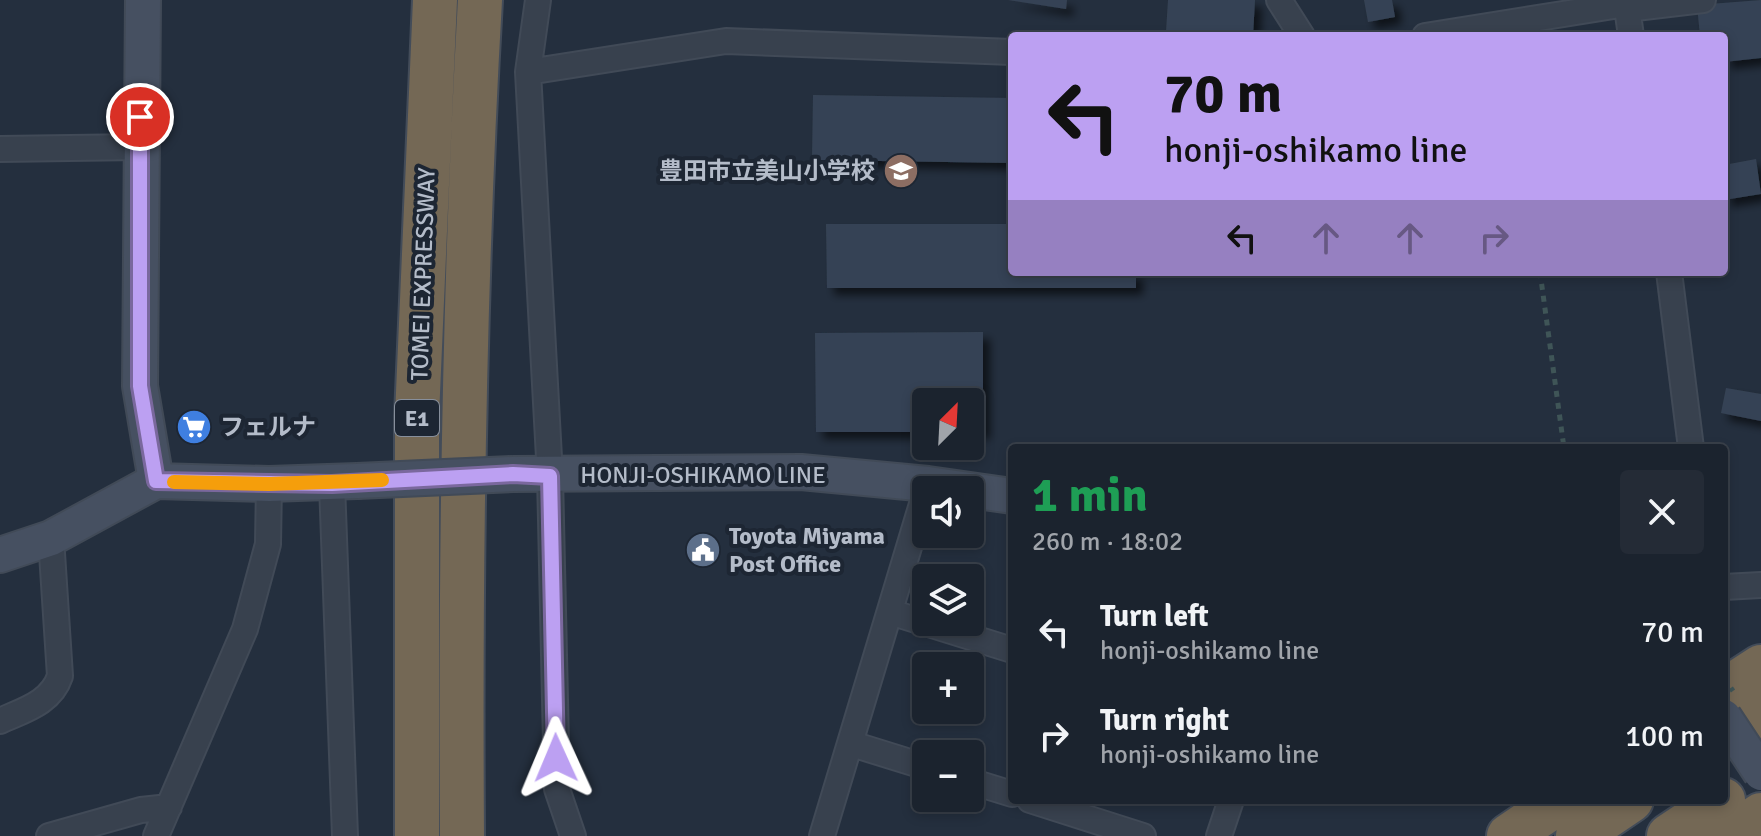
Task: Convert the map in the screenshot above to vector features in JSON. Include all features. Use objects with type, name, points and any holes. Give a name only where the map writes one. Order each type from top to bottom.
[{"type":"highway","points":[[408,0],[417,416]]},
{"type":"highway","name":"TOMEI EXPRESSWAY","points":[[417,836],[417,416],[435,0]]},
{"type":"highway","name":"TOMEI EXPRESSWAY","points":[[462,836],[463,420],[480,0]]},
{"type":"highway","points":[[1728,688],[1761,667]]},
{"type":"highway","points":[[1728,735],[1761,714]]},
{"type":"highway","points":[[1728,797],[1761,774]]},
{"type":"highway","points":[[1509,836],[1556,804]]},
{"type":"highway","points":[[1578,836],[1625,804]]},
{"type":"highway","points":[[1669,836],[1717,804]]},
{"type":"highway","points":[[1731,836],[1761,815]]},
{"type":"main road","points":[[0,555],[51,538],[156,481],[140,386],[143,0]]},
{"type":"main road","name":"HONJI-OSHIKAMO LINE","points":[[156,481],[269,484],[513,474],[801,472],[912,482]]},
{"type":"main road","name":"HONJI-OSHIKAMO LINE","points":[[984,492],[1008,495]]},
{"type":"main road","points":[[1728,723],[1761,774]]},
{"type":"street","points":[[538,0],[528,72],[550,476],[557,789],[573,836]]},
{"type":"street","points":[[1279,0],[1299,32]]},
{"type":"street","points":[[1451,32],[1626,5],[1703,0]]},
{"type":"street","points":[[1626,5],[1630,32]]},
{"type":"street","points":[[528,72],[726,41],[1008,52]]},
{"type":"street","points":[[0,149],[140,147]]},
{"type":"street","points":[[1670,276],[1690,444]]},
{"type":"street","points":[[344,482],[345,836]]},
{"type":"street","points":[[156,836],[245,629],[268,544],[269,484]]},
{"type":"street","points":[[0,721],[46,698],[60,676],[51,538]]},
{"type":"street","points":[[822,836],[912,538]]},
{"type":"street","points":[[1728,587],[1761,585]]},
{"type":"street","points":[[890,612],[1008,649]]},
{"type":"street","points":[[852,744],[912,763]]},
{"type":"street","points":[[984,785],[1008,793]]},
{"type":"street","points":[[1043,804],[1143,836]]},
{"type":"street","points":[[1219,836],[1230,804]]},
{"type":"street","points":[[49,836],[141,810],[169,807]]},
{"type":"path","points":[[1541,276],[1563,444]]},
{"type":"building","points":[[1008,0],[1067,0],[1066,9]]},
{"type":"building","points":[[1168,0],[1255,0],[1253,32],[1166,32]]},
{"type":"building","points":[[1364,0],[1392,0],[1395,17],[1368,22]]},
{"type":"building","points":[[1761,0],[1761,58],[1728,62],[1728,32],[1700,32],[1697,5]]},
{"type":"building","points":[[813,95],[1008,98],[1008,163],[812,160]]},
{"type":"building","points":[[1756,159],[1761,194],[1728,199],[1728,164]]},
{"type":"building","points":[[826,224],[1008,224],[1008,276],[1136,276],[1136,288],[827,288]]},
{"type":"building","points":[[983,332],[983,388],[912,388],[912,432],[816,432],[815,333]]},
{"type":"building","points":[[1726,388],[1761,394],[1761,421],[1721,413]]},
{"type":"slow traffic","points":[[174,482],[332,484],[382,480]]},
{"type":"place","name":"豊田市立美山小学校","points":[[901,171]]},
{"type":"place","name":"フェルナ","points":[[194,427]]},
{"type":"place","name":"Toyota Miyama Post Office","points":[[703,550]]},
{"type":"route","points":[[140,117],[140,386],[156,481],[332,484],[513,474],[550,476],[556,758]]}]
